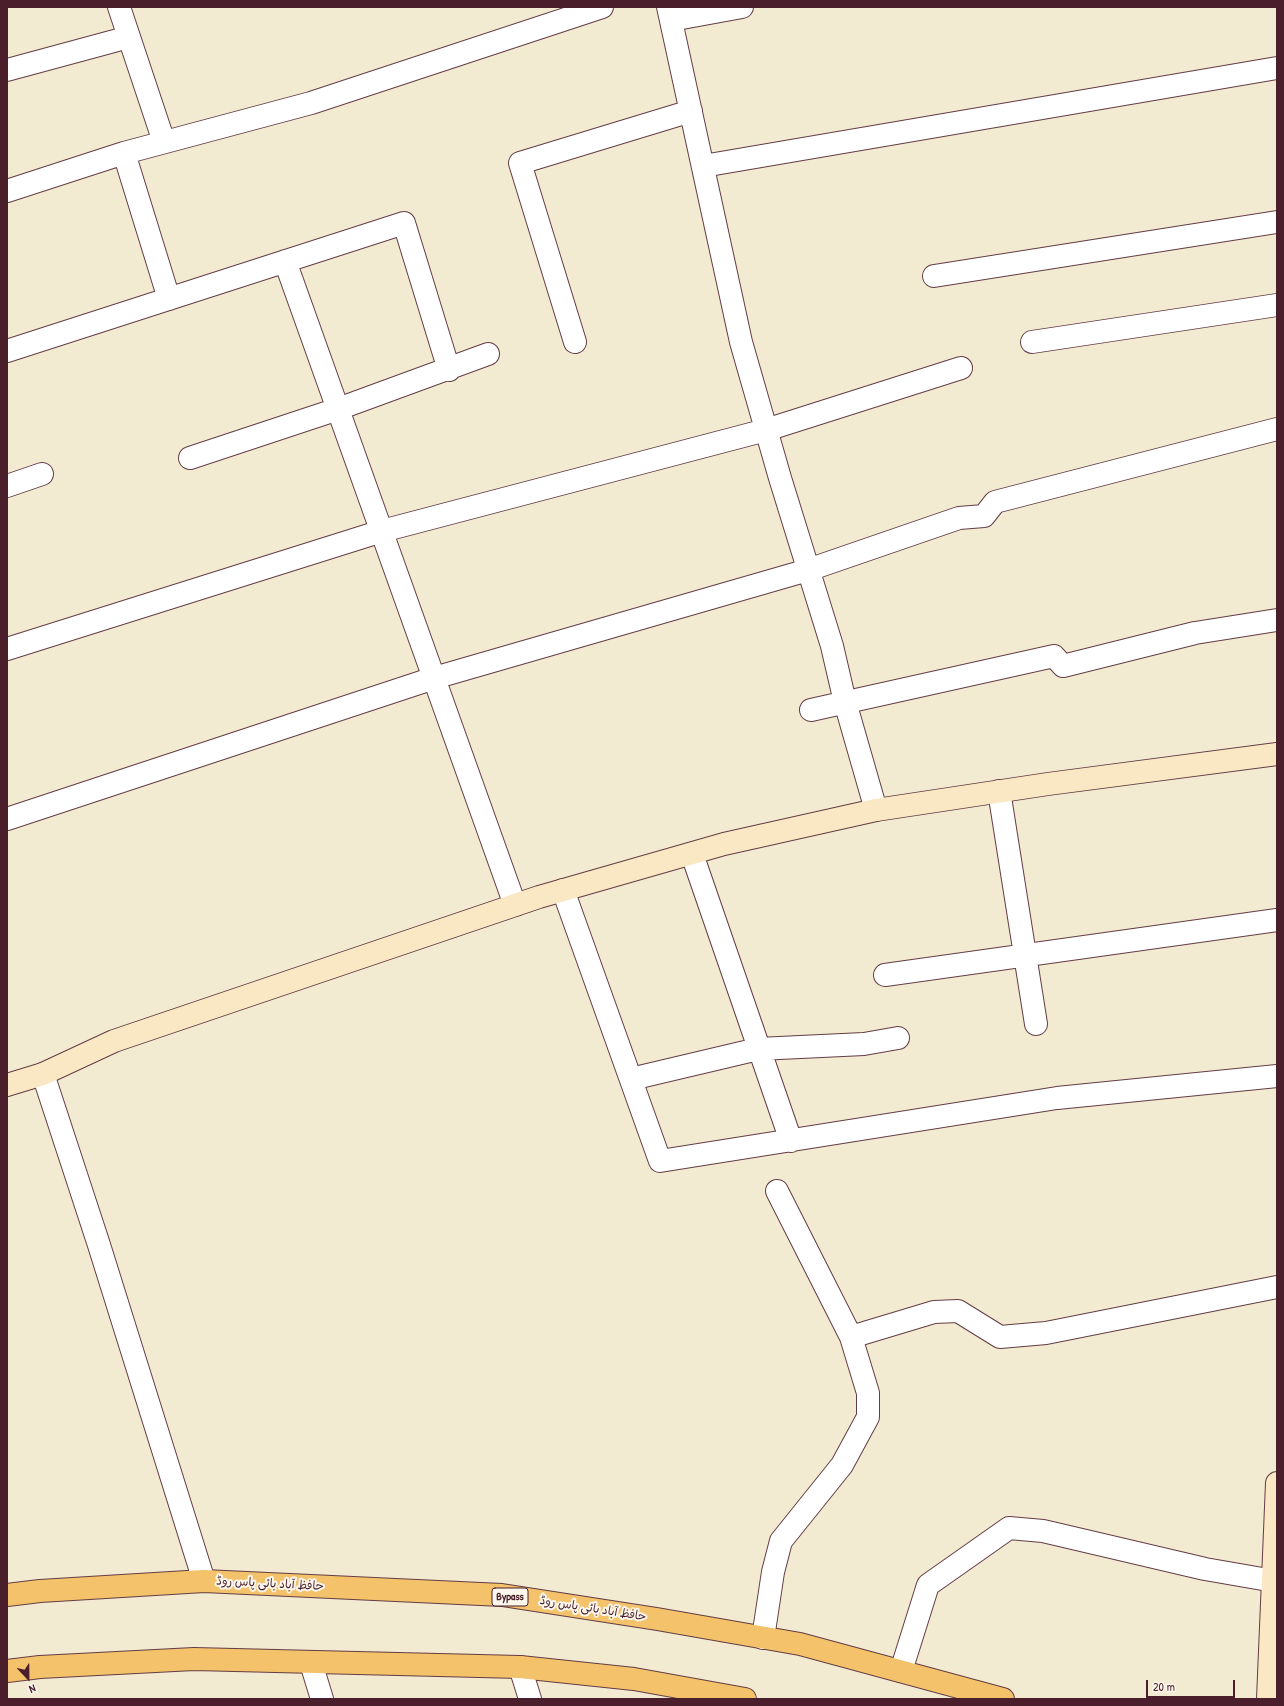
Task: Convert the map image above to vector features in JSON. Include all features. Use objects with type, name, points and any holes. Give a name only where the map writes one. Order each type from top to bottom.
[{"type":"highway","name":"حافظ آباد بائی پاس روڈ","points":[[7,1595],[40,1591],[204,1581],[502,1596],[657,1619],[800,1644],[1002,1699]]},
{"type":"highway","points":[[7,1671],[40,1667],[194,1659],[520,1667],[634,1679],[745,1699]]},
{"type":"street","points":[[119,7],[164,142]]},
{"type":"street","points":[[7,190],[124,153],[311,104],[602,7]]},
{"type":"street","points":[[742,7],[669,13],[741,342],[766,430],[832,646],[845,702],[876,810]]},
{"type":"street","points":[[7,70],[129,37]]},
{"type":"street","points":[[703,166],[1277,68]]},
{"type":"street","points":[[575,342],[520,163],[691,111]]},
{"type":"street","points":[[124,153],[169,298]]},
{"type":"street","points":[[934,276],[1277,222]]},
{"type":"street","points":[[7,351],[404,223],[448,370]]},
{"type":"street","points":[[285,261],[515,905]]},
{"type":"street","points":[[1032,342],[1277,305]]},
{"type":"street","points":[[190,458],[338,409],[448,370],[488,354]]},
{"type":"street","points":[[7,649],[382,531],[766,430],[961,368]]},
{"type":"street","points":[[7,819],[434,678],[808,570],[959,518],[984,516],[995,502],[1277,429]]},
{"type":"street","points":[[7,486],[42,474]]},
{"type":"street","points":[[811,710],[1054,656],[1063,666],[1195,634],[1277,620]]},
{"type":"street","points":[[7,1085],[43,1074],[114,1041],[515,905],[724,844],[876,810],[999,791],[1277,754]]},
{"type":"street","points":[[999,791],[1036,1024]]},
{"type":"street","points":[[692,854],[791,1141]]},
{"type":"street","points":[[564,890],[660,1161],[1057,1098],[1277,1076]]},
{"type":"street","points":[[885,974],[1277,920]]},
{"type":"street","points":[[631,1079],[758,1049],[864,1044],[898,1038]]},
{"type":"street","points":[[43,1074],[101,1252],[204,1581]]},
{"type":"street","points":[[763,1638],[773,1572],[781,1541],[842,1465],[868,1416],[868,1393],[851,1337],[777,1191]]},
{"type":"street","points":[[851,1337],[934,1312],[958,1311],[1000,1337],[1046,1333],[1277,1287]]},
{"type":"street","points":[[1268,1699],[1276,1548],[1277,1483]]},
{"type":"street","points":[[901,1671],[928,1586],[1009,1528],[1043,1531],[1205,1569],[1274,1581]]},
{"type":"street","points":[[311,1663],[322,1699]]},
{"type":"street","points":[[520,1667],[530,1699]]}]
